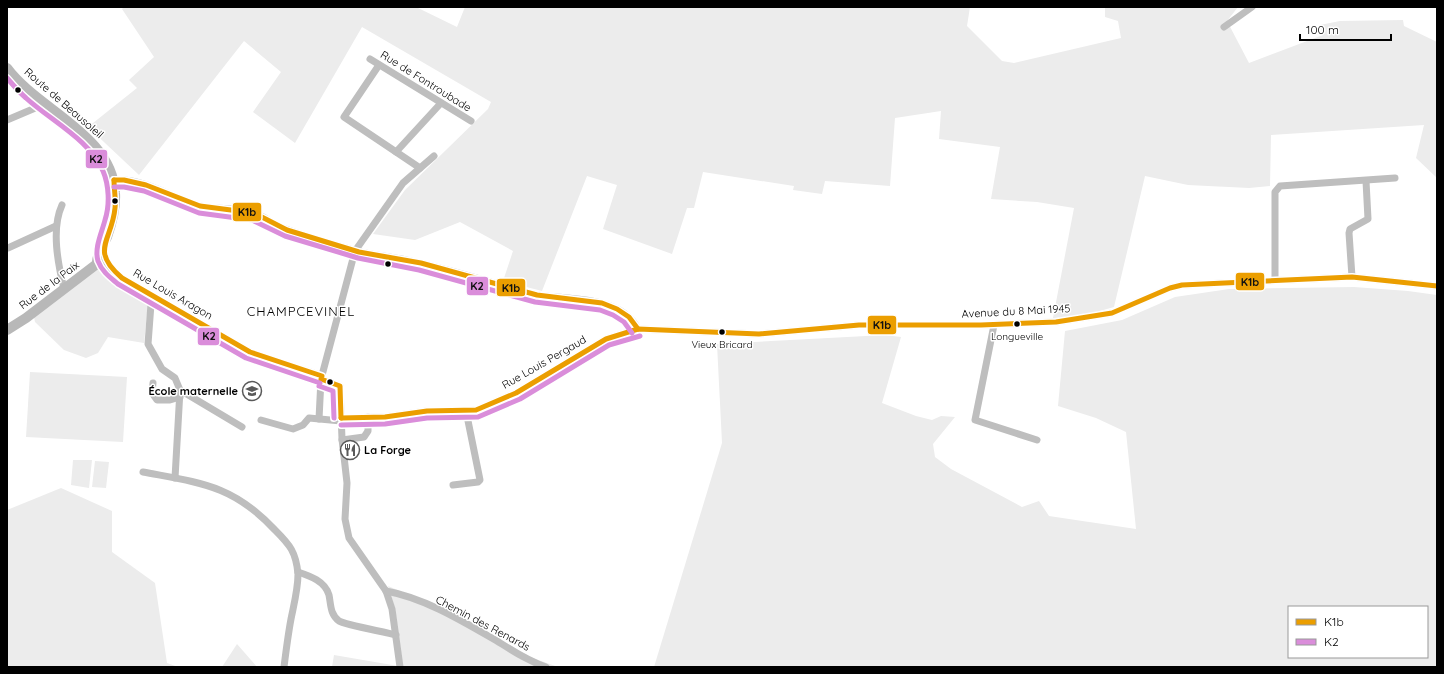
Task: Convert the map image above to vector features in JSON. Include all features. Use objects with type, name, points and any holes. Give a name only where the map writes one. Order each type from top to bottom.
[{"type":"main road","name":"Route de Beausoleil","points":[[7,68],[15,78],[43,103],[93,143],[105,160],[114,180]]},
{"type":"main road","points":[[101,261],[99,255],[114,209],[114,180]]},
{"type":"main road","name":"Rue de la Paix","points":[[7,330],[101,261]]},
{"type":"street","points":[[1224,27],[1252,7]]},
{"type":"street","name":"Rue de Fontroubade","points":[[370,59],[471,121]]},
{"type":"street","points":[[380,65],[344,116],[420,168]]},
{"type":"street","points":[[7,120],[40,106],[43,103]]},
{"type":"street","points":[[396,152],[441,103]]},
{"type":"street","points":[[261,420],[293,429],[303,425],[309,418],[318,420],[322,378],[355,251],[403,183],[434,156]]},
{"type":"street","points":[[1274,280],[1274,192],[1276,188],[1280,186],[1395,178]]},
{"type":"street","points":[[114,180],[125,179],[202,206],[254,213],[278,226],[355,251],[406,260],[486,281],[528,294],[594,302],[619,311],[630,319],[638,329]]},
{"type":"street","points":[[1352,277],[1349,232],[1350,229],[1368,219],[1366,181]]},
{"type":"street","points":[[62,205],[57,216],[56,226],[61,277],[64,289]]},
{"type":"street","points":[[8,248],[56,226]]},
{"type":"street","name":"Rue Louis Aragon","points":[[101,261],[122,278],[250,352],[266,359],[295,366],[340,386],[341,420]]},
{"type":"street","name":"Avenue du 8 Mai 1945","points":[[638,329],[758,334],[859,325],[994,325],[1056,322],[1112,314],[1170,288],[1182,285],[1352,277],[1437,286]]},
{"type":"street","points":[[155,298],[151,304],[148,344],[162,368],[175,378],[180,393],[175,478]]},
{"type":"street","points":[[994,325],[975,420],[1037,440]]},
{"type":"street","name":"Rue Louis Pergaud","points":[[318,420],[385,417],[427,411],[476,410],[516,393],[597,343],[615,335],[638,329]]},
{"type":"street","points":[[154,383],[152,393],[157,400],[170,400],[180,393]]},
{"type":"street","points":[[180,393],[242,427]]},
{"type":"street","points":[[453,485],[478,482],[480,480],[466,411]]},
{"type":"street","points":[[342,440],[364,437],[368,431],[368,417]]},
{"type":"street","points":[[341,420],[347,483],[345,519],[346,529],[350,538],[386,592],[392,609],[400,667]]},
{"type":"street","points":[[143,472],[208,485],[234,495],[263,517],[291,547],[295,555],[298,582],[287,638],[284,667]]},
{"type":"street","points":[[298,572],[316,579],[322,585],[328,594],[331,611],[340,621],[396,635]]},
{"type":"street","name":"Chemin des Renards","points":[[386,592],[418,601],[452,616],[521,656],[546,667]]},
{"type":"shaded area","points":[[124,7],[416,7],[457,27],[465,7],[970,7],[967,26],[1002,61],[1014,63],[1121,38],[1118,21],[1105,17],[1105,7],[1238,7],[1227,21],[1249,63],[1323,35],[1320,25],[1340,21],[1403,20],[1404,26],[1437,42],[1437,178],[1416,158],[1424,125],[1271,135],[1270,186],[1249,188],[1188,185],[1145,176],[1114,307],[1082,316],[1053,318],[1074,208],[1037,202],[991,199],[1000,147],[939,139],[941,111],[895,118],[890,186],[825,181],[822,194],[793,190],[794,186],[703,172],[694,208],[687,208],[672,254],[603,229],[617,185],[587,176],[542,291],[503,281],[513,251],[460,222],[415,240],[373,234],[405,190],[488,109],[491,102],[362,27],[295,143],[253,112],[281,72],[244,41],[139,175],[88,127],[137,88],[129,80],[154,57],[122,9]]},
{"type":"shaded area","points":[[97,268],[135,290],[133,296],[148,304],[144,343],[108,337],[98,353],[86,358],[64,350],[35,322],[34,317]]},
{"type":"shaded area","points":[[1354,287],[1437,295],[1437,667],[654,667],[722,443],[717,344],[885,335],[901,337],[882,403],[916,416],[932,420],[941,416],[955,417],[933,444],[935,457],[951,469],[1022,507],[1039,501],[1049,516],[1136,529],[1126,432],[1096,418],[1058,406],[1065,331],[1122,320],[1175,297],[1229,289]]},
{"type":"shaded area","points":[[30,372],[127,377],[123,442],[26,437]]},
{"type":"shaded area","points":[[73,460],[92,460],[89,488],[71,485]]},
{"type":"shaded area","points":[[95,461],[109,462],[106,488],[92,487]]},
{"type":"shaded area","points":[[61,488],[112,511],[112,552],[155,583],[167,663],[178,667],[7,667],[7,510]]},
{"type":"shaded area","points":[[388,586],[464,618],[530,657],[558,667],[403,667],[395,608]]},
{"type":"shaded area","points":[[237,644],[257,667],[222,667]]},
{"type":"shaded area","points":[[334,655],[398,666],[398,667],[332,667]]},
{"type":"transit line","name":"K2","points":[[7,78],[26,98],[80,141],[97,160],[103,171],[107,182],[108,202],[107,214],[99,240],[97,256],[100,265],[107,274],[118,284],[246,358],[320,383]]},
{"type":"transit line","name":"K1b","points":[[114,180],[124,180],[146,185],[200,206],[254,213],[287,230],[359,252],[421,263],[537,295],[602,303],[617,309],[629,317],[638,329]]},
{"type":"transit line","name":"K1b","points":[[114,180],[115,208],[104,252],[112,268],[122,278],[250,352],[322,376]]},
{"type":"transit line","name":"K2","points":[[114,187],[124,187],[144,191],[199,213],[252,220],[285,236],[358,258],[419,270],[535,302],[600,310],[613,315],[624,322],[632,333]]},
{"type":"transit line","name":"K1b","points":[[341,418],[385,417],[427,411],[476,410],[516,393],[606,339],[638,329],[759,334],[859,325],[981,325],[1056,322],[1112,313],[1170,288],[1182,285],[1352,277],[1437,286]]},
{"type":"transit line","name":"K2","points":[[341,425],[385,424],[427,418],[478,417],[520,399],[609,345],[640,336]]},
{"type":"transit line","name":"K1b","points":[[321,379],[340,386],[341,418]]},
{"type":"transit line","name":"K2","points":[[319,386],[333,391],[334,418]]},
{"type":"place","name":"Longueville","points":[[1017,324]]},
{"type":"place","name":"Vieux Bricard","points":[[722,332]]},
{"type":"place","name":"École maternelle","points":[[252,391]]},
{"type":"place","name":"La Forge","points":[[350,450]]},
{"type":"district","name":"CHAMPCEVINEL","points":[[301,311]]}]
